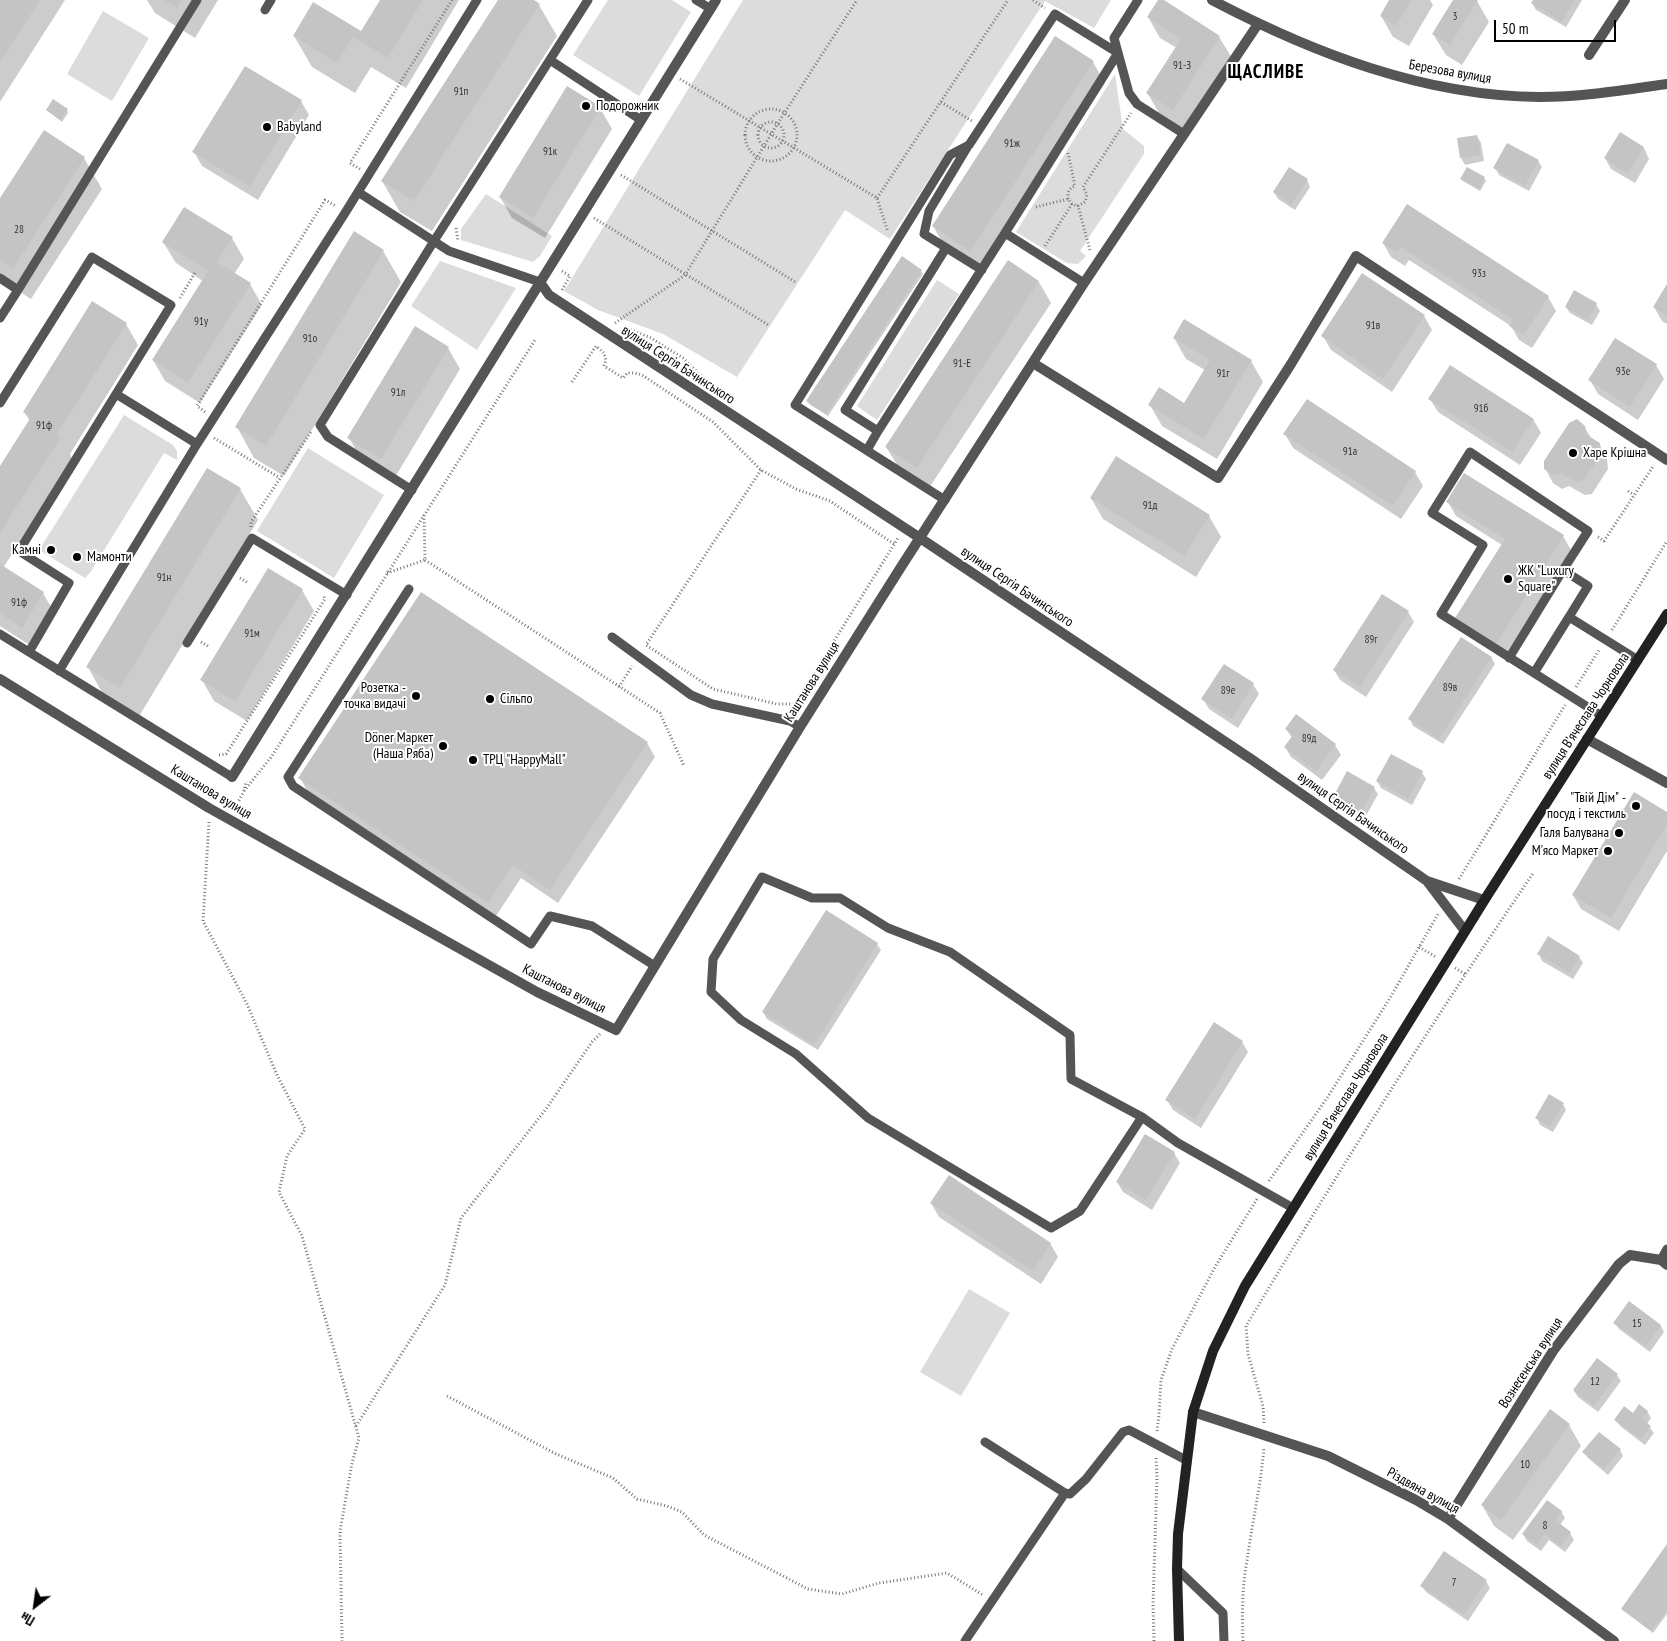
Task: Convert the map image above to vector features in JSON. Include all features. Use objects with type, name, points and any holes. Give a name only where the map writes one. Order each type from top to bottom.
[{"type":"main road","name":"вулиця Вʼячеслава Чорновола","points":[[1179,1641],[1178,1534],[1186,1460],[1193,1412],[1213,1351],[1245,1286],[1293,1208],[1484,900],[1667,614]]},
{"type":"street","name":"Березова вулиця","points":[[1212,0],[1258,24],[1338,57],[1412,81],[1493,94],[1538,97],[1582,96],[1667,84]]},
{"type":"street","points":[[1589,55],[1625,0]]},
{"type":"street","points":[[232,777],[713,5]]},
{"type":"street","name":"Каштанова вулиця","points":[[0,679],[209,808],[537,992],[616,1030],[800,726],[1084,283],[1258,24]]},
{"type":"street","points":[[1033,363],[1218,478],[1291,364],[1356,256],[1663,458]]},
{"type":"street","name":"вулиця Сергія Бачинського","points":[[540,282],[549,295],[572,311],[920,538],[1251,759],[1427,881],[1465,931]]},
{"type":"street","points":[[1588,739],[1667,783]]},
{"type":"street","points":[[1427,881],[1484,900]]},
{"type":"street","name":"Вознесенська вулиця","points":[[1448,1519],[1553,1351],[1608,1277],[1619,1264],[1630,1256],[1664,1262]]},
{"type":"street","name":"Різдвяна вулиця","points":[[1193,1412],[1328,1456],[1416,1500],[1448,1519],[1614,1641]]},
{"type":"lane","points":[[0,318],[197,0]]},
{"type":"lane","points":[[265,10],[271,0]]},
{"type":"lane","points":[[60,671],[197,444],[346,212],[477,0]]},
{"type":"lane","points":[[412,490],[328,437],[320,425],[434,241],[588,0]]},
{"type":"lane","points":[[696,0],[713,5]]},
{"type":"lane","points":[[1138,0],[1114,38],[1128,93],[1137,104],[1184,134]]},
{"type":"lane","points":[[982,270],[924,234],[929,211],[969,145],[1055,14],[1118,53]]},
{"type":"lane","points":[[867,450],[1118,53]]},
{"type":"lane","points":[[550,60],[641,120]]},
{"type":"lane","points":[[945,500],[795,405],[950,155],[969,145]]},
{"type":"lane","points":[[358,192],[449,251],[540,282]]},
{"type":"lane","points":[[1005,233],[1084,283]]},
{"type":"lane","points":[[878,431],[845,410],[946,248]]},
{"type":"lane","points":[[0,403],[92,257],[171,305],[19,551],[69,583],[28,652]]},
{"type":"lane","points":[[0,278],[18,290]]},
{"type":"lane","points":[[116,394],[197,444]]},
{"type":"lane","points":[[1509,658],[1588,531],[1470,452],[1432,513],[1483,545],[1441,614],[1509,658],[1534,674],[1602,716]]},
{"type":"lane","points":[[187,643],[252,538],[346,595]]},
{"type":"lane","points":[[1534,674],[1588,586],[1564,570]]},
{"type":"lane","points":[[409,589],[288,777],[293,786],[531,944],[550,916],[592,926],[655,966]]},
{"type":"lane","points":[[1570,617],[1638,660]]},
{"type":"lane","points":[[0,634],[232,777]]},
{"type":"lane","points":[[612,637],[691,695],[712,704],[790,721],[800,726]]},
{"type":"lane","points":[[1142,1117],[1080,1211],[1051,1228],[868,1118],[796,1054],[742,1020],[712,992],[713,959],[762,877],[812,898],[840,898],[888,928],[950,952],[1070,1035],[1071,1079],[1142,1117],[1178,1143],[1293,1208]]},
{"type":"lane","points":[[1664,1262],[1667,1249]]},
{"type":"lane","points":[[985,1442],[1064,1493],[1070,1494],[1086,1479],[1126,1430],[1186,1460]]},
{"type":"lane","points":[[965,1641],[1064,1493]]},
{"type":"lane","points":[[1177,1569],[1223,1613],[1224,1641]]},
{"type":"path","points":[[369,175],[350,163],[452,0]]},
{"type":"path","points":[[615,324],[685,275],[785,112],[857,0]]},
{"type":"path","points":[[877,198],[1008,0]]},
{"type":"path","points":[[1033,0],[1042,6]]},
{"type":"path","points":[[671,74],[877,198],[890,239]]},
{"type":"path","points":[[941,102],[982,127]]},
{"type":"path","points":[[1083,187],[1137,104]]},
{"type":"path","points":[[777,109],[785,112],[795,124],[797,140],[794,148],[782,159],[774,161],[758,157],[751,152],[744,137],[748,121],[760,110],[777,109]]},
{"type":"path","points":[[770,122],[778,124],[784,133],[782,141],[772,148],[764,146],[759,140],[760,128],[762,125],[770,122]]},
{"type":"path","points":[[1062,143],[1067,146],[1074,186]]},
{"type":"path","points":[[611,169],[798,283]]},
{"type":"path","points":[[1074,186],[1083,187],[1088,195],[1085,202],[1078,206],[1072,204],[1068,199],[1070,188],[1074,186]]},
{"type":"path","points":[[335,206],[340,199]]},
{"type":"path","points":[[1022,206],[1026,210],[1068,199]]},
{"type":"path","points":[[204,419],[208,413],[197,406],[325,200],[346,212]]},
{"type":"path","points":[[1040,254],[1072,204]]},
{"type":"path","points":[[1078,206],[1091,253],[1100,260]]},
{"type":"path","points":[[585,212],[770,326]]},
{"type":"path","points":[[461,220],[456,229],[457,240],[464,245]]},
{"type":"path","points":[[552,264],[570,276],[561,291],[569,296]]},
{"type":"path","points":[[176,305],[196,271]]},
{"type":"path","points":[[608,321],[652,338],[684,358],[708,382]]},
{"type":"path","points":[[244,791],[272,756],[535,340]]},
{"type":"path","points":[[572,382],[596,346],[604,353],[606,360],[604,366],[622,378],[627,373],[642,375],[713,422],[761,470],[796,489],[830,501],[894,544],[795,704],[777,704],[713,689],[646,645],[761,470]]},
{"type":"path","points":[[252,538],[251,522],[308,434],[320,425]]},
{"type":"path","points":[[205,432],[280,478]]},
{"type":"path","points":[[1588,531],[1604,541],[1634,495],[1663,458]]},
{"type":"path","points":[[1628,491],[1634,495]]},
{"type":"path","points":[[424,514],[425,560]]},
{"type":"path","points":[[1459,879],[1667,541]]},
{"type":"path","points":[[387,573],[425,560]]},
{"type":"path","points":[[425,560],[660,713],[684,766]]},
{"type":"path","points":[[240,578],[248,583]]},
{"type":"path","points":[[209,808],[203,921],[247,1004],[277,1076],[305,1130],[288,1156],[280,1192],[302,1236],[360,1438],[352,1463],[340,1531],[342,1641]]},
{"type":"path","points":[[1243,1641],[1242,1611],[1246,1563],[1262,1470],[1265,1435],[1263,1406],[1248,1354],[1246,1326],[1339,1171],[1465,974],[1534,872]]},
{"type":"path","points":[[1262,1191],[1327,1098],[1390,998],[1444,904]]},
{"type":"path","points":[[1419,947],[1437,958]]},
{"type":"path","points":[[356,1427],[446,1285],[462,1218],[546,1109],[592,1042],[608,1026]]},
{"type":"path","points":[[447,1396],[556,1454],[613,1478],[637,1499],[668,1506],[682,1512],[704,1535],[808,1589],[842,1594],[879,1583],[947,1573],[955,1576],[992,1601]]},
{"type":"shaded area","points":[[608,0],[672,0],[691,12],[639,96],[573,55]]},
{"type":"shaded area","points":[[743,0],[1111,0],[1094,28],[1045,1],[890,239],[845,210],[737,377],[663,334],[598,310],[564,291]]},
{"type":"shaded area","points":[[103,11],[149,38],[112,101],[67,74]]},
{"type":"shaded area","points":[[1115,74],[1123,129],[1144,146],[1144,154],[1080,251],[1086,256],[1078,264],[1067,263],[1016,232]]},
{"type":"shaded area","points":[[486,194],[552,236],[540,256],[533,262],[461,240],[461,229]]},
{"type":"shaded area","points":[[440,261],[516,288],[477,350],[411,306]]},
{"type":"shaded area","points":[[937,280],[959,294],[877,420],[857,406]]},
{"type":"shaded area","points":[[124,415],[173,445],[177,451],[177,460],[164,453],[90,573],[85,578],[39,550]]},
{"type":"shaded area","points":[[308,448],[384,495],[334,578],[257,531]]},
{"type":"shaded area","points":[[969,1289],[1010,1313],[961,1396],[920,1372]]},
{"type":"building","points":[[0,0],[40,0],[0,62]]},
{"type":"building","points":[[164,0],[181,0],[177,8]]},
{"type":"building","points":[[380,0],[423,0],[388,58],[353,37],[337,63],[293,36],[313,2],[361,31]]},
{"type":"building","points":[[498,0],[534,0],[540,4],[414,201],[381,181]]},
{"type":"building","points":[[1158,0],[1164,0],[1220,36],[1173,110],[1146,93],[1181,39],[1147,17]]},
{"type":"building","points":[[1389,0],[1412,0],[1396,26],[1380,16]]},
{"type":"building","points":[[1453,0],[1478,0],[1450,45],[1432,34]]},
{"type":"building","points":[[1533,0],[1575,0],[1562,22],[1531,3]]},
{"type":"building","points":[[1055,36],[1094,61],[970,251],[932,226]]},
{"type":"building","points":[[245,66],[302,100],[250,187],[192,152]]},
{"type":"building","points":[[567,86],[601,107],[533,218],[499,197]]},
{"type":"building","points":[[53,99],[68,109],[60,120],[46,110]]},
{"type":"building","points":[[44,130],[85,157],[13,269],[0,261],[0,198]]},
{"type":"building","points":[[1620,132],[1644,147],[1628,174],[1604,158]]},
{"type":"building","points":[[1477,135],[1481,155],[1460,158],[1457,138]]},
{"type":"building","points":[[1507,143],[1539,160],[1525,186],[1493,168]]},
{"type":"building","points":[[1289,167],[1308,179],[1291,205],[1273,192]]},
{"type":"building","points":[[1467,167],[1485,177],[1479,189],[1460,179]]},
{"type":"building","points":[[1407,204],[1549,296],[1524,335],[1509,326],[1513,320],[1401,247],[1397,252],[1382,243]]},
{"type":"building","points":[[184,207],[233,237],[217,262],[251,283],[188,383],[152,360],[208,271],[162,242]]},
{"type":"building","points":[[354,231],[384,250],[266,446],[235,427]]},
{"type":"building","points":[[902,256],[922,270],[826,414],[806,401]]},
{"type":"building","points":[[1008,260],[1039,281],[917,468],[885,447]]},
{"type":"building","points":[[1362,273],[1425,315],[1383,379],[1321,336]]},
{"type":"building","points":[[1667,284],[1667,316],[1653,307]]},
{"type":"building","points":[[1574,290],[1597,303],[1588,320],[1565,307]]},
{"type":"building","points":[[92,301],[127,323],[57,434],[61,437],[0,533],[0,466],[31,417],[23,412]]},
{"type":"building","points":[[1184,319],[1252,360],[1204,439],[1148,405],[1159,387],[1184,403],[1210,360],[1173,338]]},
{"type":"building","points":[[415,326],[449,347],[381,459],[347,438]]},
{"type":"building","points":[[1615,338],[1657,364],[1630,407],[1588,380]]},
{"type":"building","points":[[1450,365],[1534,419],[1512,452],[1428,399]]},
{"type":"building","points":[[1307,399],[1416,471],[1393,506],[1283,434]]},
{"type":"building","points":[[1577,419],[1585,426],[1587,435],[1600,443],[1601,454],[1584,480],[1576,482],[1561,473],[1553,475],[1544,469],[1544,461],[1569,423]]},
{"type":"building","points":[[1116,456],[1210,515],[1184,556],[1090,498]]},
{"type":"building","points":[[207,468],[241,488],[120,688],[86,667]]},
{"type":"building","name":"ЖК \"Luxury Square\"","points":[[1464,473],[1564,535],[1496,644],[1455,618],[1505,539],[1446,502]]},
{"type":"building","points":[[0,564],[44,592],[22,628],[0,613]]},
{"type":"building","points":[[268,568],[303,589],[235,701],[200,680]]},
{"type":"building","name":"ТРЦ \"HappyMall\"","points":[[421,592],[648,742],[550,890],[513,865],[488,903],[298,778]]},
{"type":"building","points":[[1382,594],[1409,611],[1360,687],[1333,670]]},
{"type":"building","points":[[1461,637],[1492,657],[1439,739],[1408,719]]},
{"type":"building","points":[[1224,664],[1254,683],[1232,719],[1201,699]]},
{"type":"building","points":[[1296,714],[1336,744],[1316,771],[1284,747],[1293,735],[1285,729]]},
{"type":"building","points":[[1391,754],[1423,771],[1408,799],[1376,781]]},
{"type":"building","points":[[1347,771],[1375,787],[1360,814],[1332,799]]},
{"type":"building","points":[[1634,792],[1667,812],[1667,824],[1611,918],[1572,895]]},
{"type":"building","points":[[826,910],[878,943],[814,1045],[762,1012]]},
{"type":"building","points":[[1548,936],[1580,956],[1570,973],[1537,954]]},
{"type":"building","points":[[1214,1022],[1243,1041],[1195,1119],[1165,1100]]},
{"type":"building","points":[[1549,1094],[1564,1103],[1550,1127],[1535,1118]]},
{"type":"building","points":[[1145,1134],[1175,1152],[1146,1200],[1116,1182]]},
{"type":"building","points":[[949,1175],[1051,1243],[1033,1271],[930,1203]]},
{"type":"building","points":[[1629,1301],[1661,1325],[1646,1346],[1613,1323]]},
{"type":"building","points":[[1597,1358],[1618,1374],[1594,1406],[1573,1390]]},
{"type":"building","points":[[1639,1404],[1648,1411],[1642,1419],[1651,1426],[1641,1439],[1614,1420],[1624,1406],[1633,1413]]},
{"type":"building","points":[[1550,1409],[1570,1424],[1501,1520],[1481,1505]]},
{"type":"building","points":[[1599,1432],[1621,1449],[1604,1469],[1582,1452]]},
{"type":"building","points":[[1547,1500],[1562,1511],[1555,1520],[1571,1532],[1561,1546],[1545,1534],[1537,1545],[1522,1534]]},
{"type":"building","points":[[1667,1544],[1667,1609],[1651,1631],[1621,1609]]},
{"type":"building","points":[[1444,1551],[1487,1580],[1464,1615],[1420,1586]]},
{"type":"place","name":"Подорожник","points":[[586,106]]},
{"type":"place","name":"Babyland","points":[[267,127]]},
{"type":"place","name":"Харе Крішна","points":[[1573,453]]},
{"type":"place","name":"Камні","points":[[51,550]]},
{"type":"place","name":"Мамонти","points":[[77,557]]},
{"type":"place","name":"ЖК \"Luxury Square\"","points":[[1508,579]]},
{"type":"place","name":"Розетка - точка видачі","points":[[416,696]]},
{"type":"place","name":"Сільпо","points":[[490,699]]},
{"type":"place","name":"Döner Maркет (Наша Ряба)","points":[[443,746]]},
{"type":"place","name":"ТРЦ \"HappyMall\"","points":[[473,760]]},
{"type":"place","name":"\"Твій Дім\" - посуд і текстиль","points":[[1636,806]]},
{"type":"place","name":"Галя Балувана","points":[[1619,833]]},
{"type":"place","name":"М'ясо Маркет","points":[[1608,851]]},
{"type":"district","name":"ЩАСЛИВЕ","points":[[1266,73]]}]
